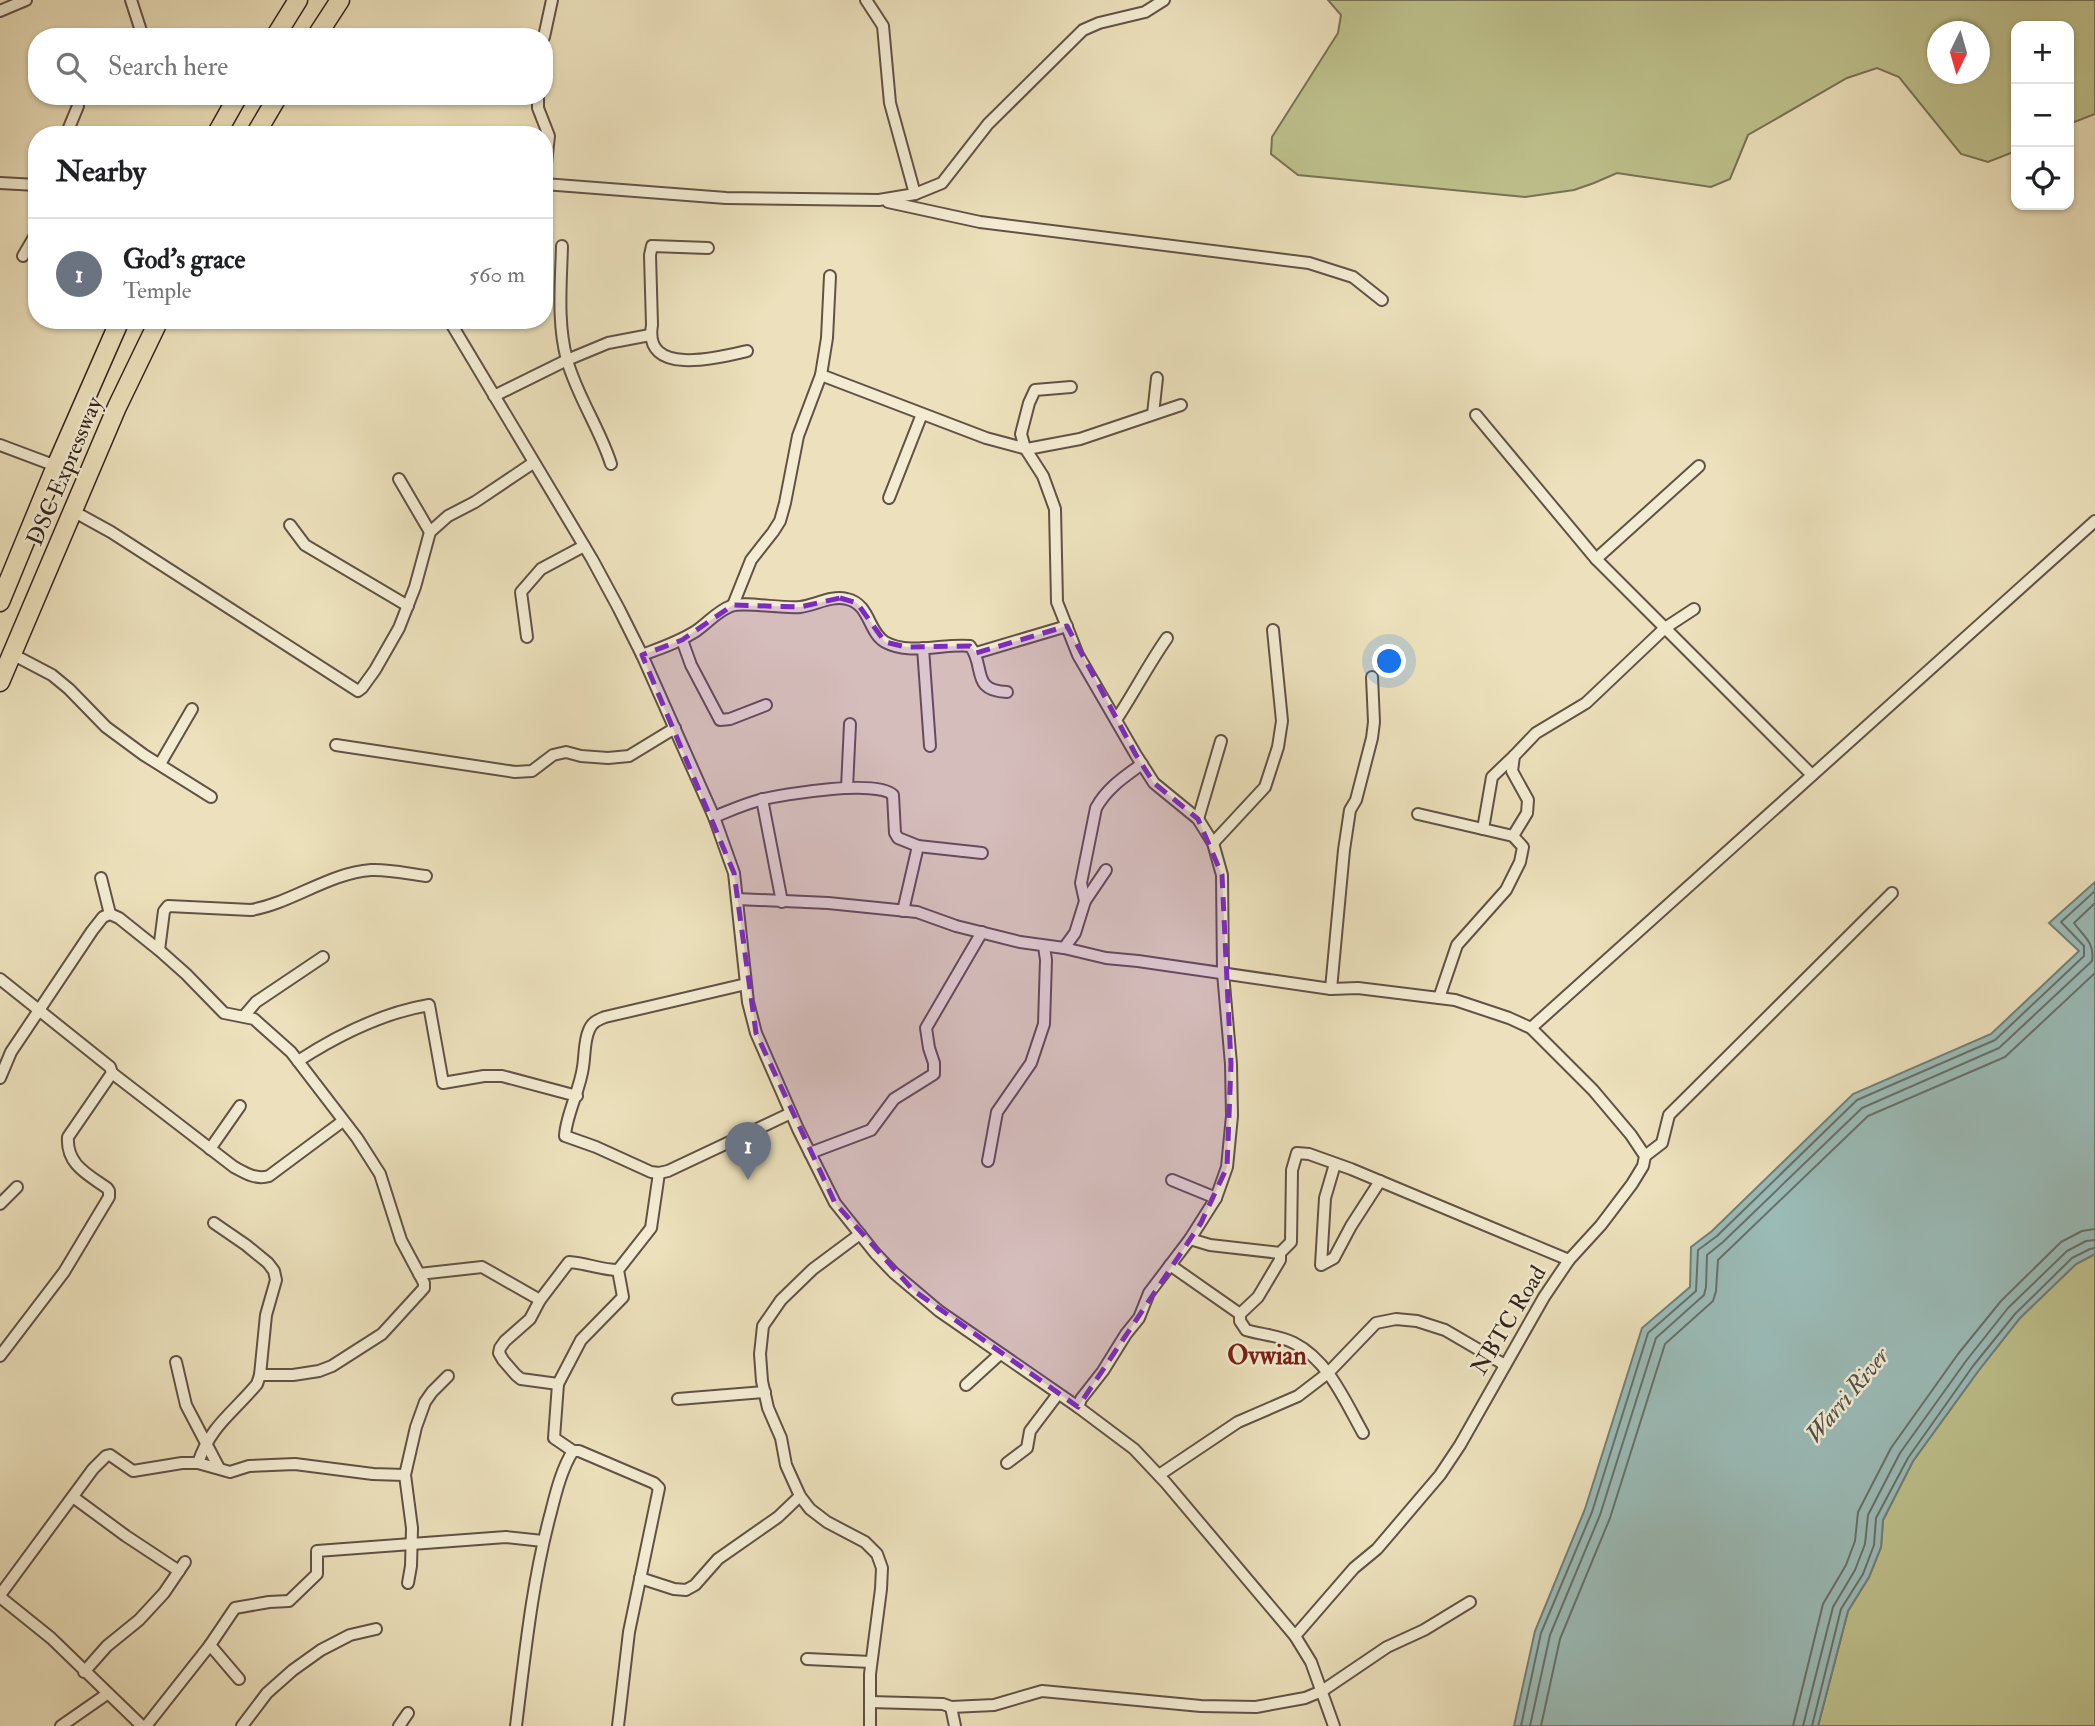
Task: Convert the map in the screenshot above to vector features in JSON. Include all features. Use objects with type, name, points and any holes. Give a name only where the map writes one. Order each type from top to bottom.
[{"type":"main road","points":[[281,28],[298,0]]},
{"type":"main road","points":[[322,28],[340,0]]},
{"type":"main road","points":[[220,126],[228,105]]},
{"type":"main road","points":[[260,126],[273,105]]},
{"type":"main road","name":"DSC Expressway","points":[[0,602],[116,329]]},
{"type":"main road","name":"DSC Expressway","points":[[0,682],[132,374],[154,329]]},
{"type":"street","points":[[0,10],[26,0]]},
{"type":"street","points":[[131,0],[141,28]]},
{"type":"street","points":[[546,28],[552,0]]},
{"type":"street","points":[[866,0],[883,26],[890,103],[915,194]]},
{"type":"street","points":[[879,201],[915,194],[942,183],[988,124],[1083,30],[1099,23],[1145,12],[1164,0]]},
{"type":"street","points":[[538,105],[545,126]]},
{"type":"street","points":[[70,126],[78,106]]},
{"type":"street","points":[[0,183],[28,185]]},
{"type":"street","points":[[553,183],[726,198],[879,201],[980,222],[1309,263],[1353,277],[1382,300]]},
{"type":"street","points":[[562,246],[560,310],[567,360],[611,464]]},
{"type":"street","points":[[708,248],[652,246],[650,335],[658,352],[667,358],[713,360],[747,351]]},
{"type":"street","points":[[23,256],[28,247]]},
{"type":"street","points":[[733,605],[751,560],[780,521],[799,436],[821,375],[827,338],[831,276]]},
{"type":"street","points":[[454,329],[584,546],[642,655],[714,817],[734,873],[748,1002],[755,1032],[835,1203],[894,1273],[913,1290],[1134,1449],[1159,1475],[1295,1636],[1311,1662],[1334,1726]]},
{"type":"street","points":[[494,396],[608,343],[650,335]]},
{"type":"street","points":[[821,375],[986,438],[1027,449],[1080,439],[1181,405]]},
{"type":"street","points":[[1153,414],[1157,378]]},
{"type":"street","points":[[1071,387],[1035,390],[1021,434],[1043,476],[1055,509],[1057,602],[1078,654],[1154,783],[1198,819],[1213,843],[1222,875],[1223,972],[1232,1116],[1227,1167],[1216,1198],[1190,1239],[1149,1293],[1139,1318],[1078,1407]]},
{"type":"street","points":[[889,498],[922,414]]},
{"type":"street","points":[[1476,415],[1596,559],[1812,775]]},
{"type":"street","points":[[0,445],[56,466]]},
{"type":"street","points":[[73,511],[111,532],[358,691],[387,651],[408,606],[430,532],[448,516],[475,502],[533,463]]},
{"type":"street","points":[[1596,559],[1699,466]]},
{"type":"street","points":[[398,479],[430,532]]},
{"type":"street","points":[[1531,1028],[2095,521]]},
{"type":"street","points":[[290,524],[305,545],[408,606]]},
{"type":"street","points":[[527,637],[521,592],[541,569],[584,546]]},
{"type":"street","points":[[642,655],[682,640],[719,612],[733,605],[800,607],[827,600],[849,599],[858,603],[885,642],[906,648],[970,646],[976,653],[982,682],[988,689],[1007,692]]},
{"type":"street","points":[[1483,829],[1492,777],[1536,733],[1586,703],[1665,628],[1694,609]]},
{"type":"street","points":[[976,653],[1067,626]]},
{"type":"street","points":[[1213,843],[1265,787],[1279,747],[1282,721],[1273,630]]},
{"type":"street","points":[[1116,720],[1147,666],[1167,638]]},
{"type":"street","points":[[682,640],[691,665],[720,719],[730,719],[766,705]]},
{"type":"street","points":[[923,648],[930,746]]},
{"type":"street","points":[[12,654],[52,675],[106,726],[211,797]]},
{"type":"street","points":[[1331,989],[1350,810],[1356,800],[1372,738],[1372,677]]},
{"type":"street","points":[[160,764],[192,709]]},
{"type":"street","points":[[847,788],[850,724]]},
{"type":"street","points":[[336,746],[524,772],[532,771],[553,755],[566,752],[608,758],[629,756],[675,728]]},
{"type":"street","points":[[1198,819],[1221,741]]},
{"type":"street","points":[[1513,836],[1527,813],[1528,800],[1513,771],[1514,756]]},
{"type":"street","points":[[1085,901],[1081,883],[1096,808],[1113,786],[1142,764]]},
{"type":"street","points":[[714,817],[762,799],[847,788],[882,788],[893,795],[894,833],[898,838],[918,846],[982,853]]},
{"type":"street","points":[[762,799],[782,902]]},
{"type":"street","points":[[1418,814],[1513,836],[1527,847],[1506,890],[1457,945],[1439,998]]},
{"type":"street","points":[[903,911],[918,846]]},
{"type":"street","points":[[159,950],[164,911],[168,906],[251,910],[337,878],[372,870],[426,876]]},
{"type":"street","points":[[1064,948],[1075,933],[1085,901],[1106,870]]},
{"type":"street","points":[[101,878],[110,914]]},
{"type":"street","name":"NBTC Road","points":[[1295,1636],[1354,1568],[1377,1549],[1440,1475],[1460,1445],[1544,1297],[1569,1260],[1601,1225],[1632,1184],[1643,1166],[1645,1156],[1662,1143],[1669,1115],[1892,893]]},
{"type":"street","points":[[737,899],[828,903],[917,912],[956,926],[1106,958],[1223,972],[1260,980],[1331,989],[1358,988],[1455,1000],[1531,1028],[1593,1090],[1645,1156]]},
{"type":"street","points":[[0,1078],[11,1052],[92,931],[103,917],[110,914],[119,918],[159,950],[224,1013],[254,1020],[291,1052],[380,1174],[401,1240],[424,1283],[424,1288],[382,1334],[319,1371],[293,1375],[260,1375]]},
{"type":"street","points":[[810,1153],[871,1130],[894,1099],[933,1074],[934,1063],[926,1028],[982,932]]},
{"type":"street","points":[[988,1161],[996,1112],[1031,1063],[1044,1024],[1045,946]]},
{"type":"street","points":[[244,1016],[256,1002],[323,957]]},
{"type":"street","points":[[0,979],[110,1067],[112,1073],[246,1174],[262,1179],[269,1176],[343,1121]]},
{"type":"street","points":[[746,984],[594,1021],[587,1032],[583,1069],[565,1136],[659,1173],[791,1113]]},
{"type":"street","points":[[298,1061],[331,1040],[402,1010],[429,1005],[443,1083],[484,1076],[502,1076],[577,1096]]},
{"type":"street","points":[[0,1356],[64,1272],[109,1197],[107,1188],[71,1158],[67,1148],[68,1137],[112,1073]]},
{"type":"street","points":[[210,1149],[240,1106]]},
{"type":"street","points":[[1363,1433],[1321,1364],[1295,1343],[1278,1336],[1246,1330],[1240,1321],[1240,1314],[1258,1297],[1280,1260],[1280,1253],[1291,1242],[1292,1170],[1297,1153],[1309,1154],[1380,1181],[1569,1260]]},
{"type":"street","points":[[1335,1164],[1325,1198],[1321,1265],[1334,1258],[1380,1181]]},
{"type":"street","points":[[618,1726],[629,1632],[659,1488],[629,1472],[579,1451],[573,1451],[554,1438],[558,1384],[581,1340],[623,1297],[618,1270],[651,1228],[659,1173]]},
{"type":"street","points":[[1172,1180],[1216,1198]]},
{"type":"street","points":[[0,1204],[17,1187]]},
{"type":"street","points":[[182,1463],[205,1443],[257,1384],[266,1315],[276,1280],[268,1263],[214,1223]]},
{"type":"street","points":[[860,1234],[813,1269],[782,1300],[763,1326],[760,1354],[768,1408],[781,1438],[786,1465],[800,1496],[810,1509],[827,1522],[865,1542],[877,1554],[882,1568],[871,1662],[870,1726]]},
{"type":"street","points":[[1190,1239],[1210,1245],[1280,1253]]},
{"type":"street","points":[[558,1384],[522,1379],[511,1370],[499,1353],[500,1348],[530,1319],[540,1300],[569,1262],[618,1270]]},
{"type":"street","points":[[1170,1265],[1240,1314]]},
{"type":"street","points":[[419,1274],[482,1267],[540,1300]]},
{"type":"street","points":[[1159,1475],[1238,1422],[1298,1396],[1328,1373],[1376,1323],[1396,1319],[1417,1321],[1445,1330],[1504,1365]]},
{"type":"street","points":[[966,1385],[1000,1354]]},
{"type":"street","points":[[176,1362],[186,1405],[219,1468]]},
{"type":"street","points":[[408,1583],[412,1528],[405,1475],[415,1427],[425,1402],[448,1376]]},
{"type":"street","points":[[678,1399],[765,1392]]},
{"type":"street","points":[[1007,1463],[1027,1448],[1030,1431],[1058,1394]]},
{"type":"street","points":[[198,1463],[205,1443]]},
{"type":"street","points":[[516,1726],[525,1649],[543,1541],[556,1494],[573,1451]]},
{"type":"street","points":[[405,1475],[373,1474],[295,1464],[249,1466],[230,1472],[198,1463],[182,1463],[133,1471],[111,1455],[106,1456],[93,1469],[0,1596],[51,1638],[144,1726],[210,1645],[235,1608],[289,1601],[317,1574],[317,1551],[506,1536],[543,1541]]},
{"type":"street","points":[[640,1578],[674,1589],[686,1590],[695,1586],[718,1559],[778,1517],[800,1496]]},
{"type":"street","points":[[73,1497],[126,1536],[182,1566],[164,1593],[107,1646],[84,1672]]},
{"type":"street","points":[[870,1702],[943,1704],[951,1707],[994,1705],[1042,1691],[1201,1706],[1256,1707],[1305,1698],[1322,1691],[1387,1647],[1423,1630],[1470,1602]]},
{"type":"street","points":[[242,1726],[267,1693],[293,1670],[321,1650],[350,1635],[376,1629]]},
{"type":"street","points":[[210,1645],[239,1679]]},
{"type":"street","points":[[807,1659],[871,1662]]},
{"type":"street","points":[[61,1726],[107,1693]]},
{"type":"street","points":[[951,1707],[956,1726]]},
{"type":"street","points":[[399,1726],[408,1713]]},
{"type":"highlighted area","points":[[840,598],[857,603],[885,642],[906,647],[970,646],[976,653],[1067,626],[1136,755],[1154,783],[1198,819],[1222,875],[1231,1064],[1227,1167],[1201,1223],[1078,1407],[913,1290],[835,1203],[756,1033],[734,873],[642,655],[682,640],[733,605],[800,607]]},
{"type":"green space","points":[[1328,0],[2095,0],[2095,114],[2074,122],[2074,21],[2011,21],[2011,153],[1988,162],[1961,154],[1899,77],[1877,68],[1847,78],[1748,135],[1730,179],[1711,187],[1617,173],[1574,190],[1525,197],[1298,175],[1271,154],[1272,137],[1338,33],[1341,15]]},
{"type":"green space","points":[[2095,1254],[2095,1726],[1818,1726],[1848,1611],[1869,1577],[1881,1547],[1883,1520],[1913,1461],[2020,1318],[2076,1264]]},
{"type":"water","name":"Warri River","points":[[2095,882],[2095,1254],[2076,1264],[2020,1318],[1913,1461],[1883,1520],[1881,1547],[1869,1577],[1848,1611],[1818,1726],[1514,1726],[1535,1631],[1585,1509],[1642,1328],[1690,1287],[1691,1247],[1712,1231],[1853,1094],[1991,1034],[2079,951],[2049,923]]},
{"type":"place","name":"God's grace","points":[[748,1180]]},
{"type":"district","name":"Ovwian","points":[[1267,1355]]}]
